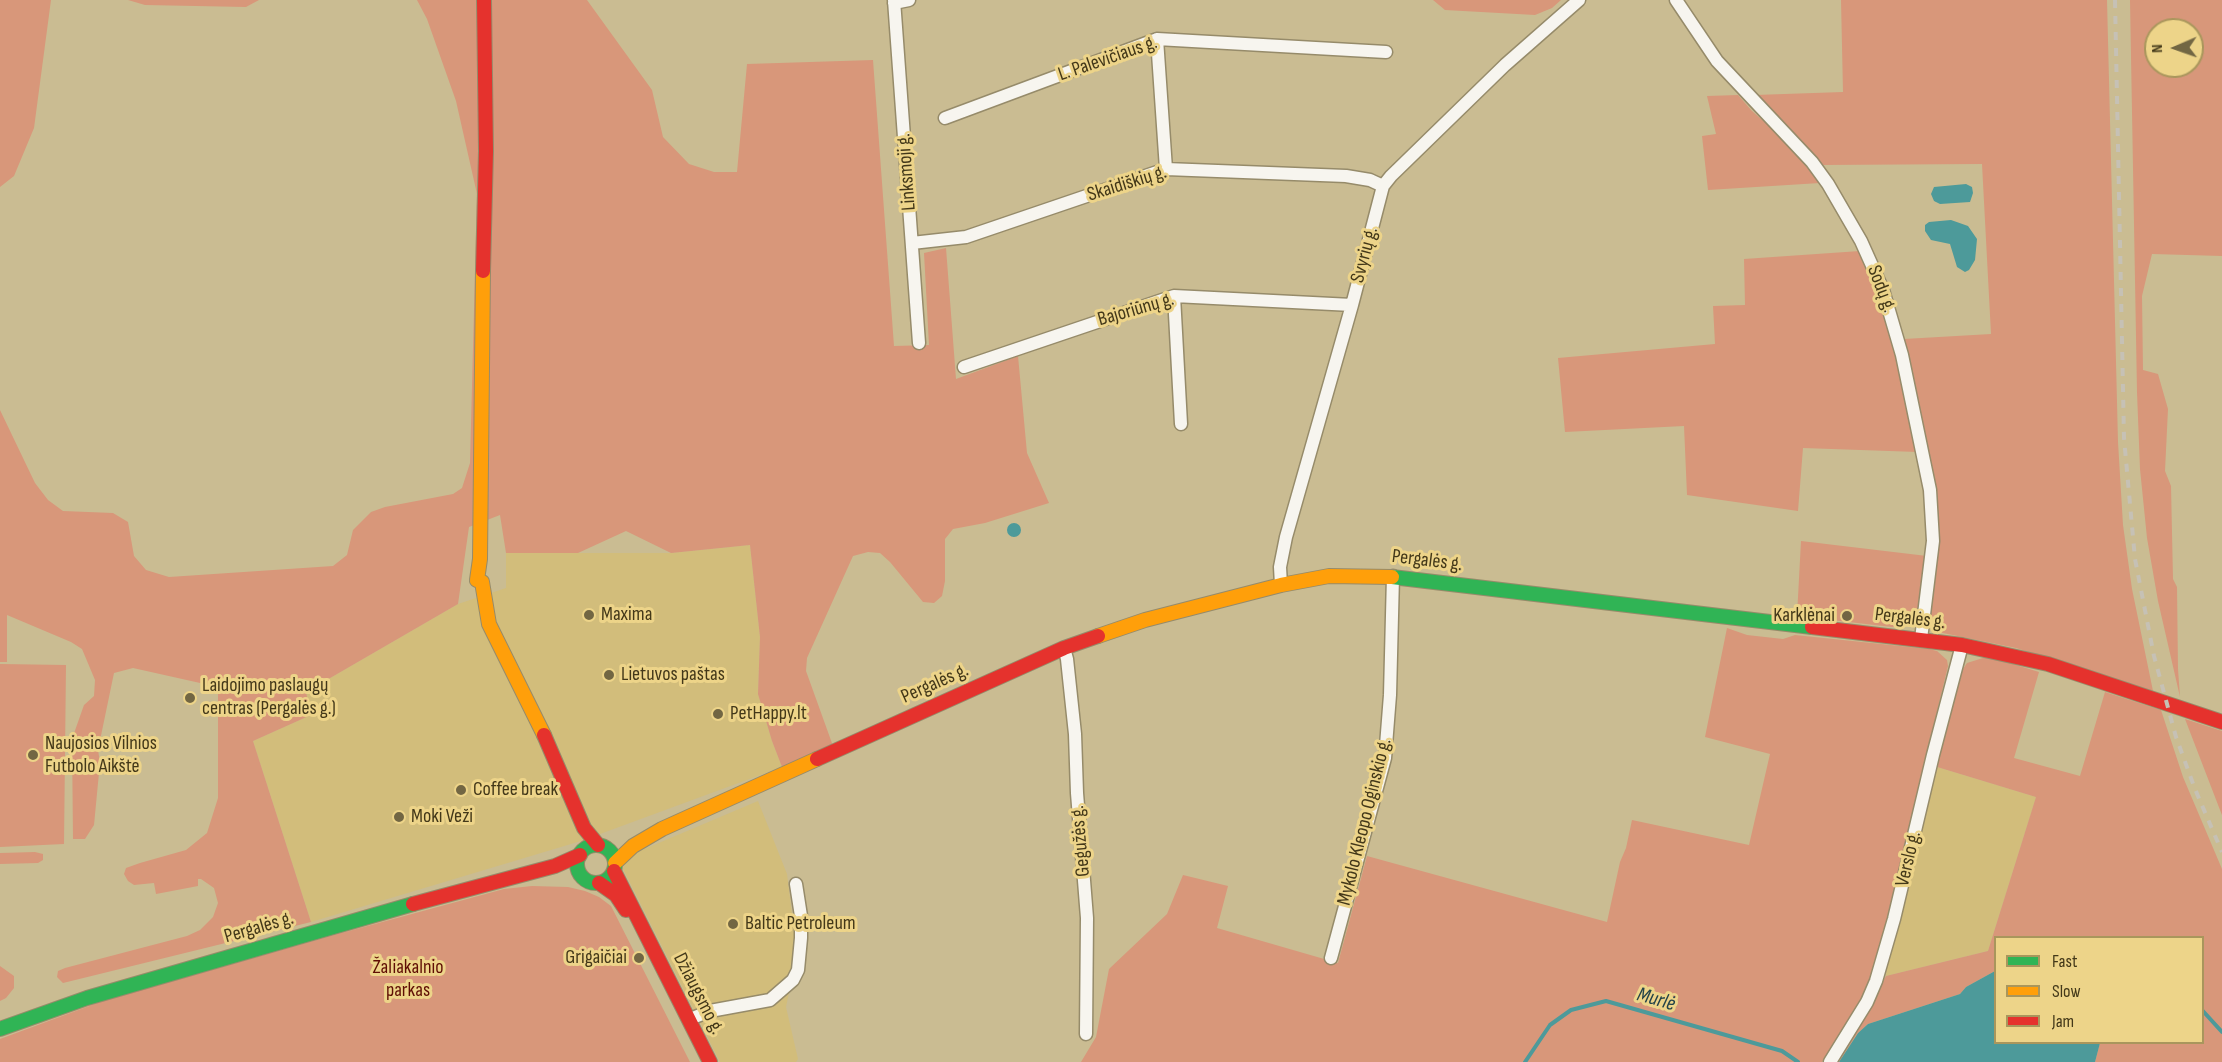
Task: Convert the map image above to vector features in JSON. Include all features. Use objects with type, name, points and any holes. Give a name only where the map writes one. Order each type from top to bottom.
[{"type":"main road","points":[[484,0],[486,150],[481,347],[480,559],[477,580],[482,582],[489,624],[551,749],[584,828],[601,846],[612,853],[614,867],[606,881],[589,882],[581,875],[577,865],[581,853],[601,846]]},
{"type":"main road","name":"Pergalės g.","points":[[614,867],[633,846],[662,829],[1064,648],[1145,620],[1281,585],[1329,576],[1370,574],[1393,576],[1962,645],[2048,664],[2222,722]]},
{"type":"main road","name":"Pergalės g.","points":[[601,846],[662,829]]},
{"type":"main road","name":"Pergalės g.","points":[[0,1029],[52,1009],[99,995],[419,902],[555,866],[581,853]]},
{"type":"main road","name":"Džiaugsmo g.","points":[[614,867],[711,1062]]},
{"type":"main road","name":"Pergalės g.","points":[[532,872],[556,871],[581,875]]},
{"type":"main road","name":"Džiaugsmo g.","points":[[599,883],[616,895],[650,943]]},
{"type":"street","points":[[894,1],[909,0]]},
{"type":"street","name":"Svyrių g.","points":[[1281,585],[1280,567],[1286,537],[1352,305],[1383,186],[1505,65],[1578,0]]},
{"type":"street","name":"Sodų g.","points":[[1676,0],[1717,61],[1812,162],[1828,184],[1861,241],[1883,290],[1907,374],[1931,499],[1934,541],[1921,639]]},
{"type":"street","name":"Linksmoji g.","points":[[894,1],[919,343]]},
{"type":"street","points":[[1157,39],[1166,169]]},
{"type":"street","name":"L. Palevičiaus g.","points":[[945,118],[1157,39],[1386,52]]},
{"type":"street","name":"Skaidiškių g.","points":[[912,243],[966,237],[1166,169],[1346,176],[1370,180],[1383,186]]},
{"type":"street","points":[[1174,296],[1181,424]]},
{"type":"street","name":"Bajoriūnų g.","points":[[964,367],[1174,296],[1352,305]]},
{"type":"street","name":"Mykolo Kleopo Oginskio g.","points":[[1331,958],[1385,758],[1390,695],[1393,576]]},
{"type":"street","name":"Verslo g.","points":[[1830,1062],[1867,1002],[1876,981],[1894,919],[1962,645]]},
{"type":"street","name":"Gegužės g.","points":[[1064,648],[1075,734],[1077,793],[1088,918],[1086,1034]]},
{"type":"street","points":[[581,853],[584,828]]},
{"type":"street","points":[[690,1019],[710,1011],[770,1000],[793,980],[798,970],[801,938],[801,916],[796,884]]},
{"type":"shaded area","points":[[750,545],[760,637],[758,694],[782,767],[581,841],[311,922],[253,741],[311,715],[306,692],[458,604],[506,588],[506,553],[671,553]]},
{"type":"shaded area","points":[[1934,766],[2036,797],[1988,951],[1886,976],[1887,959]]},
{"type":"shaded area","points":[[758,801],[787,874],[797,954],[786,1007],[798,1059],[796,1062],[720,1062],[623,869],[628,856]]},
{"type":"green space","points":[[0,0],[51,0],[34,128],[14,176],[0,187]]},
{"type":"green space","points":[[128,0],[259,0],[246,7],[145,5]]},
{"type":"green space","points":[[417,0],[587,0],[652,90],[663,137],[689,164],[714,172],[737,172],[747,64],[873,60],[894,346],[929,345],[924,253],[946,248],[956,379],[1018,356],[1027,453],[1049,503],[985,523],[953,529],[945,539],[945,581],[942,596],[934,603],[923,602],[880,553],[868,552],[853,556],[807,658],[806,671],[833,746],[782,767],[758,694],[760,637],[750,545],[671,553],[626,531],[578,553],[506,553],[500,515],[469,527],[458,604],[306,692],[311,715],[253,741],[311,922],[63,983],[57,977],[58,971],[187,936],[200,930],[213,917],[218,903],[214,888],[201,879],[198,879],[198,886],[156,894],[154,883],[134,885],[124,874],[126,868],[186,850],[207,833],[218,798],[218,687],[133,668],[114,673],[98,750],[100,762],[94,825],[85,839],[73,839],[72,739],[84,705],[94,696],[95,680],[82,649],[71,642],[7,615],[7,662],[0,662],[0,410],[35,483],[48,500],[63,511],[113,513],[128,522],[134,556],[146,570],[169,577],[333,566],[347,555],[353,530],[371,512],[385,507],[453,494],[462,488],[470,463],[477,194],[456,101],[427,19]]},
{"type":"green space","points":[[1433,0],[1561,0],[1552,8],[1535,15],[1445,10]]},
{"type":"green space","points":[[1841,0],[2107,0],[2118,442],[2123,525],[2132,589],[2153,691],[2016,648],[1938,632],[1929,621],[1937,555],[1938,512],[1904,339],[1991,334],[1982,164],[1820,165],[1755,95],[1843,92]]},
{"type":"green space","points":[[2130,0],[2222,0],[2222,256],[2152,254],[2142,296],[2143,370],[2158,374],[2168,409],[2165,471],[2171,486],[2173,579],[2177,587],[2180,697],[2158,601],[2147,538],[2140,469]]},
{"type":"green space","points":[[1738,95],[1752,111],[1784,139],[1820,183],[1708,190],[1702,136],[1716,134],[1707,96]]},
{"type":"green space","points":[[1860,251],[1875,283],[1898,358],[1918,452],[1803,448],[1798,511],[1687,495],[1684,426],[1565,432],[1558,358],[1715,344],[1713,306],[1745,305],[1744,259]]},
{"type":"green space","points":[[1801,541],[1927,556],[1917,618],[1909,625],[1892,627],[1797,616]]},
{"type":"green space","points":[[1727,628],[1747,635],[1783,639],[1795,635],[1929,649],[1937,651],[1947,660],[1948,666],[1878,956],[1865,994],[1822,1062],[1081,1062],[1096,1037],[1109,969],[1167,914],[1183,875],[1228,886],[1217,928],[1338,963],[1367,856],[1607,922],[1632,820],[1749,845],[1770,754],[1705,737]]},
{"type":"green space","points":[[1983,658],[1993,658],[2039,672],[2014,758],[2080,776],[2105,692],[2161,710],[2183,777],[2222,869],[2222,1062],[2095,1062],[2100,1044],[2204,1044],[2204,936],[1994,936],[1994,972],[1966,987],[1960,994],[1868,1024],[1858,1033],[1839,1062],[1836,1062],[1886,976],[1988,951],[2036,797],[1934,766],[1959,675],[1967,663]]},
{"type":"green space","name":"Naujosios Vilnios Futbolo Aikštė","points":[[0,664],[66,665],[64,844],[0,847]]},
{"type":"green space","points":[[2185,719],[2222,731],[2222,815],[2220,810]]},
{"type":"green space","points":[[35,852],[43,854],[43,860],[38,863],[0,864],[0,853]]},
{"type":"green space","name":"Žaliakalnio parkas","points":[[532,886],[568,887],[585,891],[611,906],[690,1062],[0,1062],[0,1039],[100,1002],[504,889]]},
{"type":"green space","points":[[0,966],[14,976],[14,988],[6,998],[0,1001]]},
{"type":"water","points":[[1966,184],[1972,187],[1970,202],[1940,204],[1934,201],[1931,194],[1934,187]]},
{"type":"water","points":[[1951,220],[1968,226],[1977,239],[1975,260],[1965,272],[1957,267],[1950,244],[1931,240],[1925,231],[1925,225],[1929,222]]},
{"type":"water","points":[[1014,523],[1019,525],[1021,530],[1019,535],[1014,537],[1009,535],[1007,530],[1009,525]]},
{"type":"water","points":[[1994,972],[1994,1044],[2100,1044],[2095,1062],[1839,1062],[1858,1033],[1868,1024],[1960,994],[1966,987]]},
{"type":"waterway","name":"Murlė","points":[[1525,1062],[1550,1025],[1571,1010],[1606,1001],[1782,1051],[1798,1062]]},
{"type":"waterway","name":"Murlė","points":[[2204,1012],[2222,1032]]},
{"type":"railway","points":[[2115,0],[2124,438],[2135,559],[2154,656],[2176,737],[2222,852]]},
{"type":"traffic: fast","points":[[1392,577],[1812,627]]},
{"type":"traffic: fast","points":[[596,845],[609,851],[615,864],[609,877],[596,883],[583,877],[577,864],[583,851],[596,845]]},
{"type":"traffic: fast","points":[[0,1029],[87,998],[413,904]]},
{"type":"traffic: slow","points":[[483,271],[480,559],[477,580],[482,582],[489,624],[544,735]]},
{"type":"traffic: slow","points":[[1098,636],[1145,620],[1281,585],[1329,576],[1392,577]]},
{"type":"traffic: slow","points":[[615,863],[633,846],[662,829],[817,759]]},
{"type":"traffic: jam","points":[[483,271],[486,151],[484,0]]},
{"type":"traffic: jam","points":[[1812,627],[1962,645],[2048,664],[2222,722]]},
{"type":"traffic: jam","points":[[817,759],[1064,648],[1098,636]]},
{"type":"traffic: jam","points":[[544,735],[584,828],[598,845]]},
{"type":"traffic: jam","points":[[413,904],[555,866],[580,855]]},
{"type":"traffic: jam","points":[[614,871],[710,1062]]},
{"type":"traffic: jam","points":[[599,883],[616,895],[626,910]]},
{"type":"place","name":"Maxima","points":[[589,615]]},
{"type":"place","name":"Karklėnai","points":[[1847,616]]},
{"type":"place","name":"Lietuvos paštas","points":[[609,675]]},
{"type":"place","name":"Laidojimo paslaugų centras (Pergalės g.)","points":[[190,698]]},
{"type":"place","name":"PetHappy.lt","points":[[718,714]]},
{"type":"place","name":"Naujosios Vilnios Futbolo Aikštė","points":[[33,755]]},
{"type":"place","name":"Coffee break","points":[[461,790]]},
{"type":"place","name":"Moki Veži","points":[[399,817]]},
{"type":"place","name":"Baltic Petroleum","points":[[733,924]]},
{"type":"place","name":"Grigaičiai","points":[[639,958]]}]
